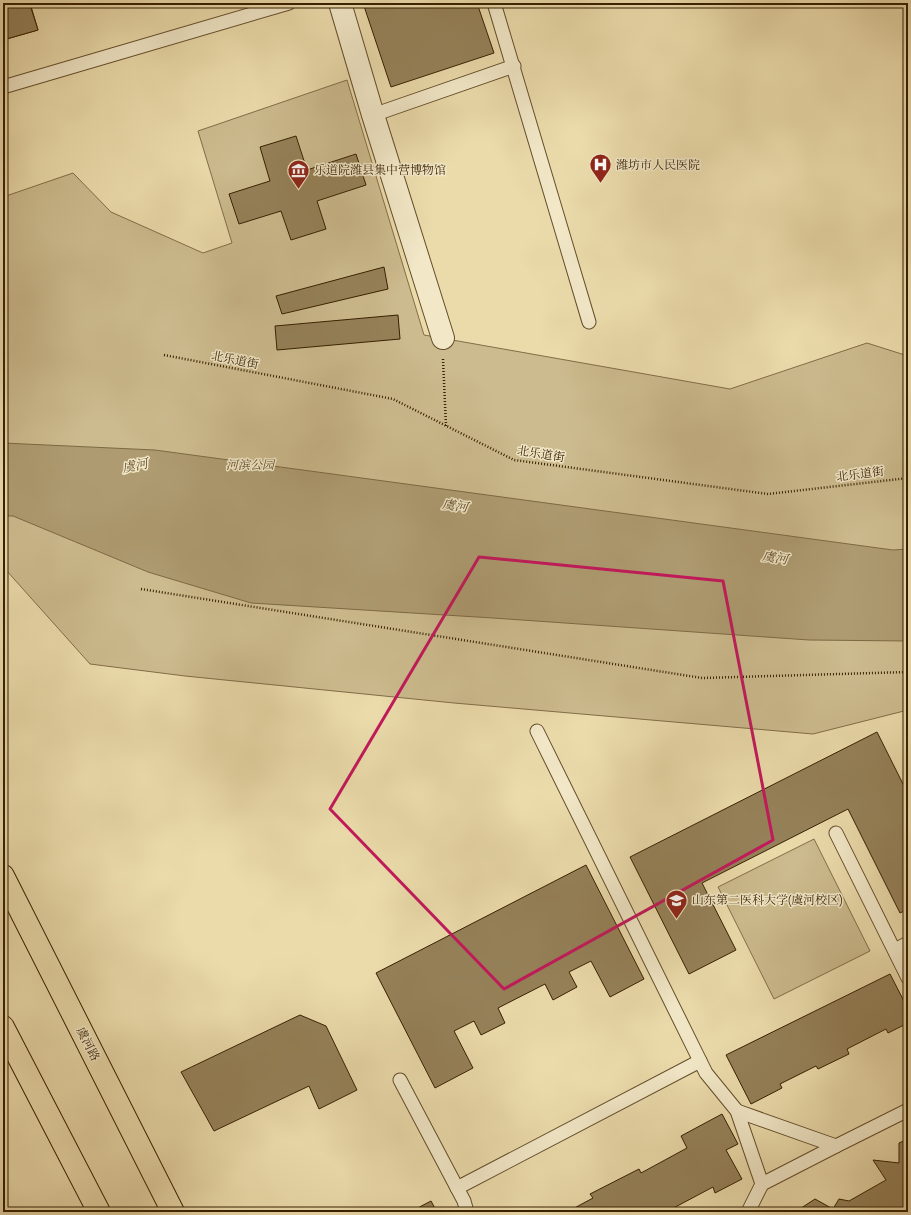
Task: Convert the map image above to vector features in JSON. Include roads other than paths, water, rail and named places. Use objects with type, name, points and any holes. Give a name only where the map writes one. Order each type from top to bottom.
[{"type":"main road","name":"虞河路","points":[[3,876],[173,1212]]},
{"type":"main road","points":[[3,1027],[99,1212]]},
{"type":"street","points":[[340,3],[373,115],[443,338]]},
{"type":"lane","points":[[3,87],[289,3]]},
{"type":"lane","points":[[494,3],[589,322]]},
{"type":"lane","points":[[373,115],[514,66]]},
{"type":"lane","points":[[537,731],[706,1073],[737,1111],[762,1184]]},
{"type":"lane","points":[[836,833],[908,978]]},
{"type":"lane","points":[[894,950],[908,943]]},
{"type":"lane","points":[[457,1188],[700,1061]]},
{"type":"lane","points":[[400,1080],[464,1201],[467,1212]]},
{"type":"lane","points":[[748,1211],[762,1184],[908,1110]]},
{"type":"lane","points":[[737,1111],[836,1146]]},
{"type":"water","name":"虞河","points":[[3,443],[155,450],[893,550],[908,549],[908,641],[809,640],[251,603],[148,572],[13,516],[3,516]]},
{"type":"place","name":"潍坊市人民医院","points":[[601,184]]},
{"type":"place","name":"乐道院潍县集中营博物馆","points":[[298,190]]},
{"type":"place","name":"山东第二医科大学(虞河校区)","points":[[676,920]]},
{"type":"park label","name":"河滨公园","points":[[250,465]]}]
